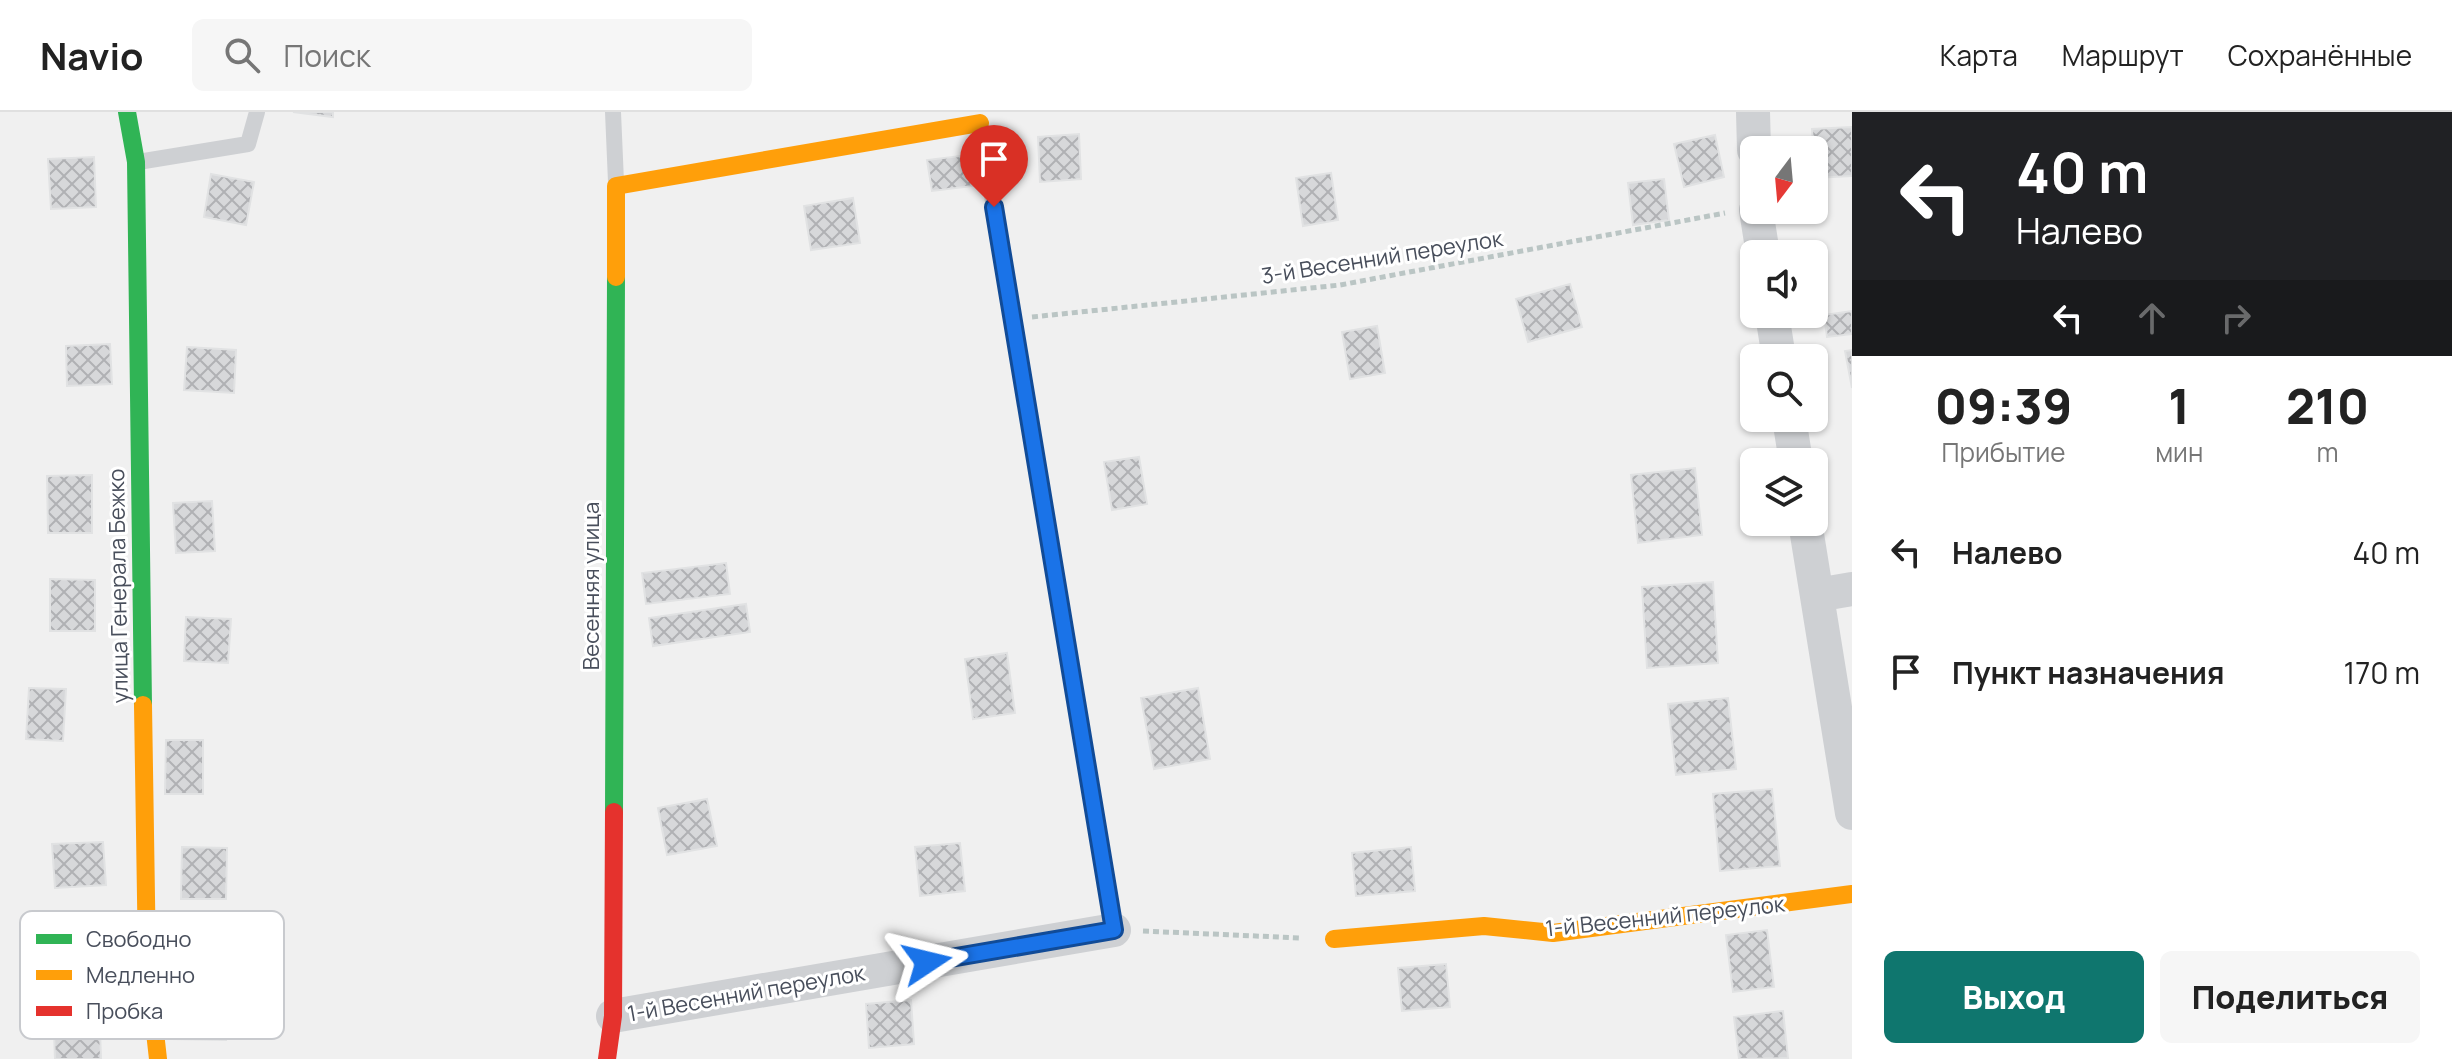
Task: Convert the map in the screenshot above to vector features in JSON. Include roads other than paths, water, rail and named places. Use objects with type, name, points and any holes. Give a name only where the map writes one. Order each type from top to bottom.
[{"type":"street","name":"улица Генерала Бежко","points":[[127,112],[136,162],[147,911]]},
{"type":"street","points":[[1753,112],[1754,136]]},
{"type":"street","points":[[616,186],[980,123]]},
{"type":"street","name":"Весенняя улица","points":[[607,1059],[613,1016],[616,186]]},
{"type":"street","points":[[1807,536],[1852,813]]},
{"type":"street","points":[[1817,595],[1852,589]]},
{"type":"street","name":"1-й Весенний переулок","points":[[1334,939],[1484,926],[1553,933],[1852,894]]},
{"type":"street","name":"1-й Весенний переулок","points":[[613,1016],[1114,930]]},
{"type":"street","name":"улица Генерала Бежко","points":[[156,1039],[158,1059]]},
{"type":"lane","points":[[136,162],[248,144],[257,112]]},
{"type":"lane","name":"Весенняя улица","points":[[613,112],[616,186]]},
{"type":"lane","points":[[980,123],[1114,930]]}]
